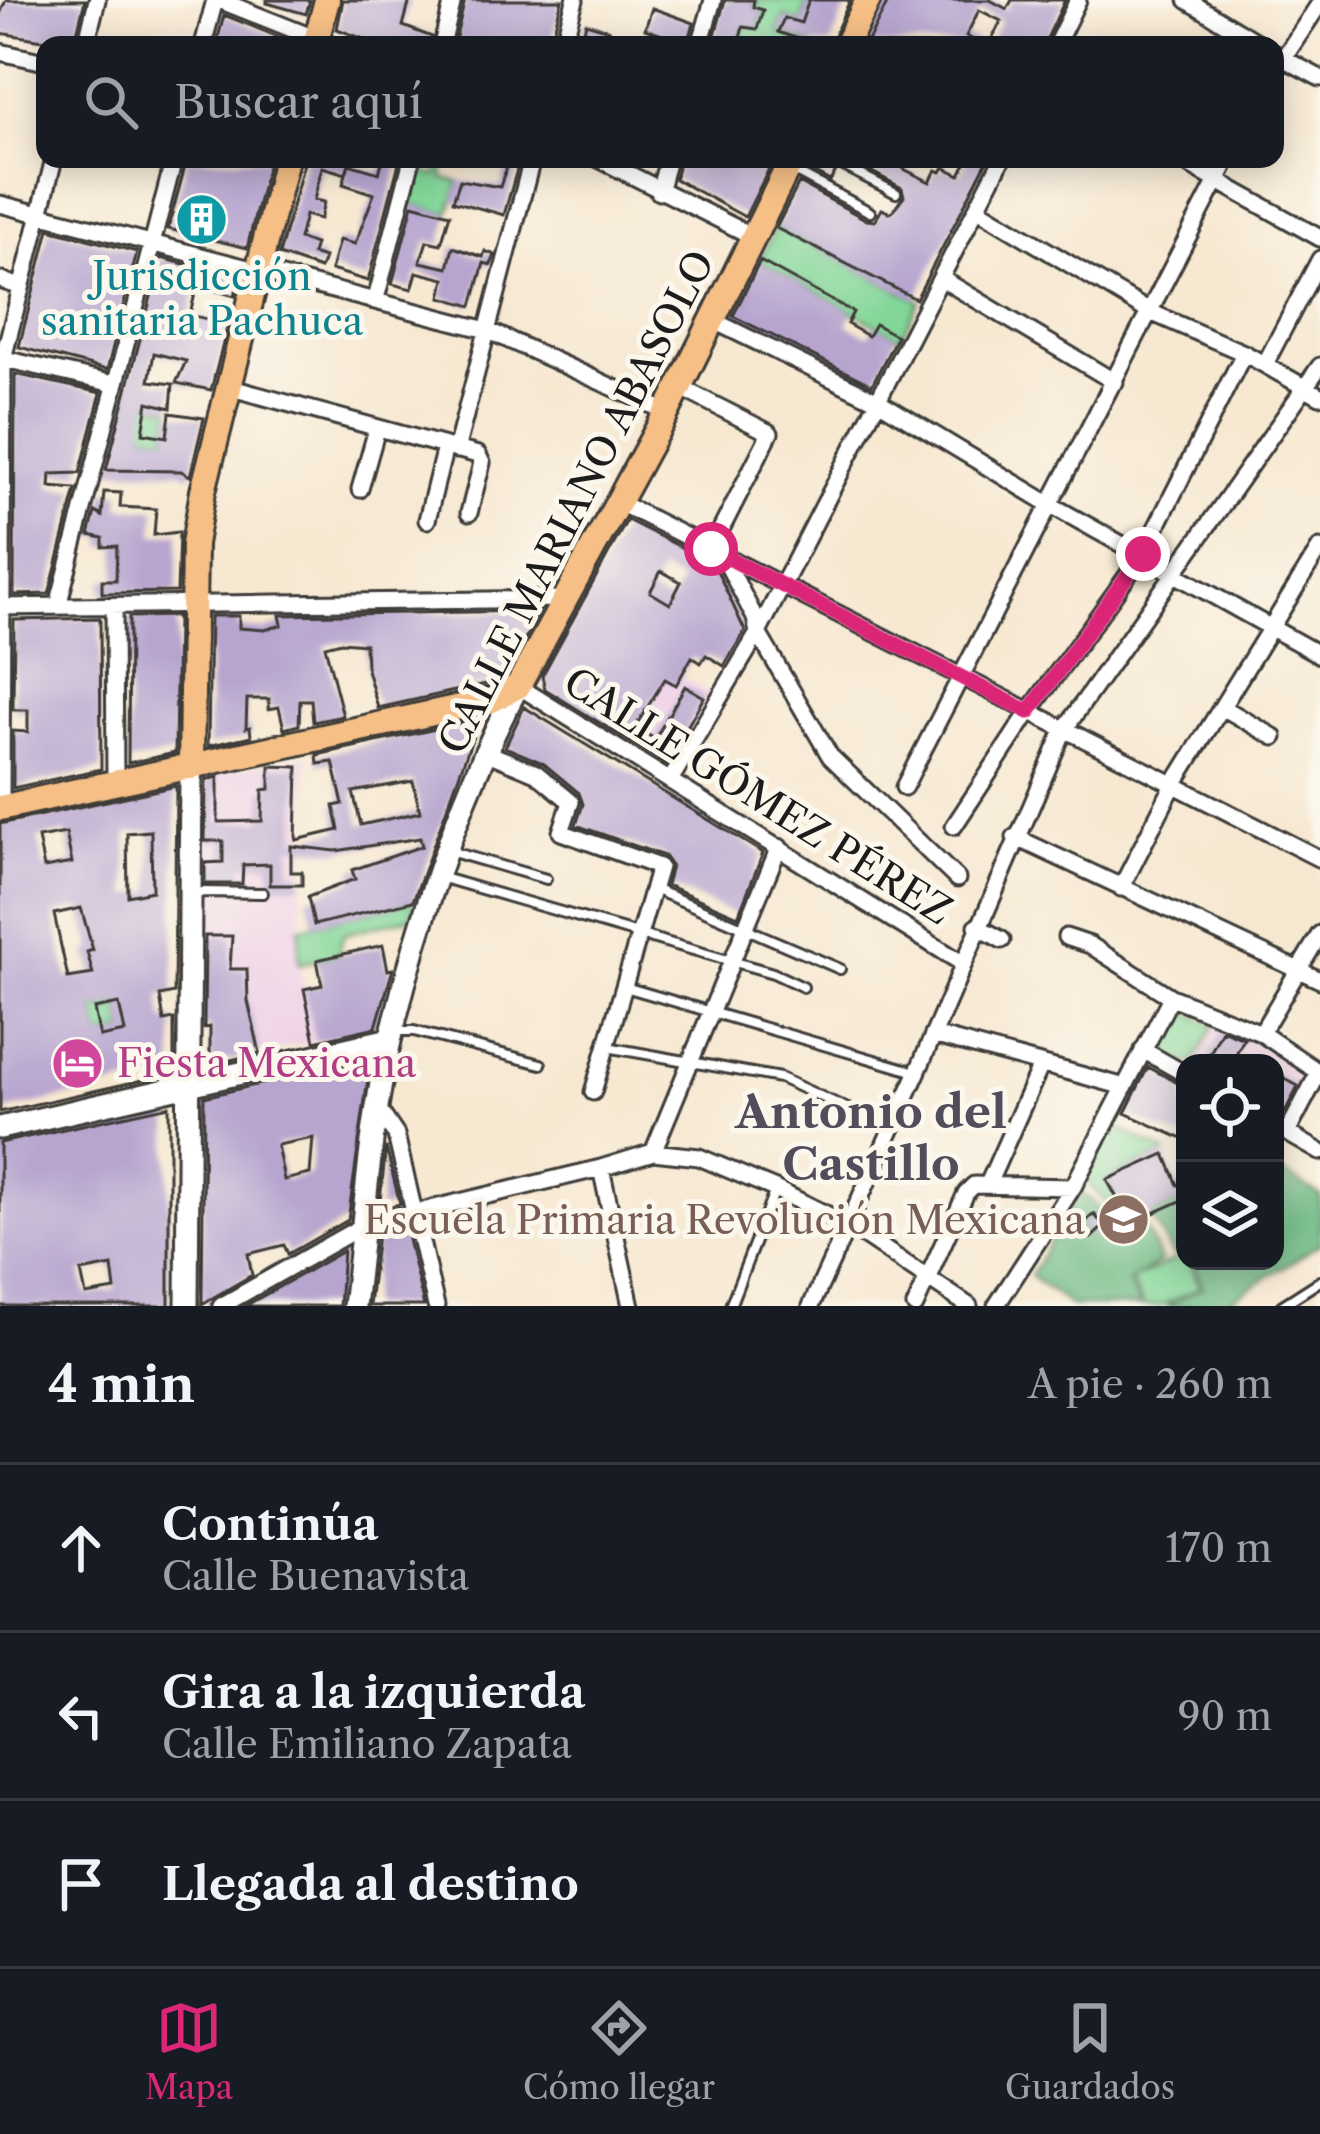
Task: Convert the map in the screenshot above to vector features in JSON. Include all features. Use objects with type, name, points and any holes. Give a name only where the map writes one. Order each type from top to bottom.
[{"type":"main road","points":[[323,36],[327,0]]},
{"type":"main road","points":[[850,36],[868,0]]},
{"type":"main road","points":[[190,767],[194,544],[284,168]]},
{"type":"main road","name":"CALLE MARIANO ABASOLO","points":[[518,686],[667,412],[788,168]]},
{"type":"main road","points":[[0,808],[492,700],[518,686]]},
{"type":"street","points":[[88,36],[97,0]]},
{"type":"street","points":[[206,36],[217,0],[305,36]]},
{"type":"street","points":[[444,36],[453,0]]},
{"type":"street","points":[[565,36],[575,0]]},
{"type":"street","points":[[703,36],[713,0]]},
{"type":"street","points":[[1061,36],[1078,0]]},
{"type":"street","points":[[1187,0],[1246,36]]},
{"type":"street","points":[[1284,52],[1320,3]]},
{"type":"street","points":[[0,52],[36,60]]},
{"type":"street","points":[[1284,64],[1320,78]]},
{"type":"street","points":[[0,808],[2,359],[52,168]]},
{"type":"street","points":[[58,606],[172,168]]},
{"type":"street","points":[[376,299],[410,168]]},
{"type":"street","points":[[427,520],[487,330],[530,168]]},
{"type":"street","points":[[615,168],[754,237]]},
{"type":"street","points":[[659,192],[666,168]]},
{"type":"street","points":[[671,779],[758,633],[998,168]]},
{"type":"street","points":[[1192,168],[1320,238]]},
{"type":"street","points":[[904,787],[1224,168]]},
{"type":"street","points":[[0,204],[487,330],[667,412]]},
{"type":"street","points":[[978,209],[1148,311],[1244,353],[1313,392]]},
{"type":"street","points":[[1265,364],[1320,259]]},
{"type":"street","points":[[942,278],[1114,382]]},
{"type":"street","points":[[0,280],[21,287]]},
{"type":"street","points":[[712,320],[880,402],[1051,505],[1320,656]]},
{"type":"street","points":[[954,826],[1143,554],[1244,353]]},
{"type":"street","points":[[2,359],[114,384]]},
{"type":"street","points":[[811,1306],[1064,730],[1173,572],[1313,392],[1320,366]]},
{"type":"street","points":[[228,387],[482,458],[469,513]]},
{"type":"street","points":[[679,387],[770,433],[717,552]]},
{"type":"street","points":[[360,489],[377,429]]},
{"type":"street","points":[[618,502],[1320,859]]},
{"type":"street","points":[[1121,888],[1173,786],[1320,548]]},
{"type":"street","points":[[717,552],[830,756],[957,879]]},
{"type":"street","points":[[0,607],[563,599]]},
{"type":"street","points":[[114,606],[115,784]]},
{"type":"street","name":"CALLE MARIANO ABASOLO","points":[[354,1306],[377,1107],[391,1035],[483,751],[518,686]]},
{"type":"street","name":"CALLE GÓMEZ PÉREZ","points":[[518,686],[962,963]]},
{"type":"street","points":[[1222,707],[1274,737]]},
{"type":"street","points":[[483,751],[536,773],[571,802],[561,832],[659,867],[593,1092]]},
{"type":"street","points":[[188,1306],[190,767]]},
{"type":"street","points":[[1015,837],[1320,980]]},
{"type":"street","points":[[653,1152],[779,847]]},
{"type":"street","points":[[977,926],[1002,940]]},
{"type":"street","points":[[1261,1033],[1320,934]]},
{"type":"street","points":[[1066,937],[1090,945],[1171,997],[1261,1033],[1319,1072],[1284,1125]]},
{"type":"street","points":[[1002,1304],[1073,1186],[1171,997]]},
{"type":"street","points":[[0,1128],[391,1035]]},
{"type":"street","points":[[933,1035],[1124,1087]]},
{"type":"street","points":[[1143,1050],[1176,1069]]},
{"type":"street","points":[[988,1184],[1041,1065]]},
{"type":"street","points":[[377,1107],[396,1135],[436,1306]]},
{"type":"street","points":[[1284,1132],[1320,1152]]},
{"type":"street","points":[[221,1306],[364,1225],[653,1152],[699,1157],[775,1189],[848,1225],[969,1306]]},
{"type":"street","points":[[601,1168],[631,1306]]},
{"type":"street","points":[[915,1306],[966,1192],[974,1185],[1073,1186]]},
{"type":"lane","points":[[797,168],[869,212]]},
{"type":"lane","points":[[847,168],[896,194]]},
{"type":"lane","points":[[448,850],[545,879]]},
{"type":"lane","points":[[440,877],[773,973],[803,987]]},
{"type":"lane","points":[[653,888],[840,969]]},
{"type":"lane","points":[[190,897],[203,892],[263,893]]},
{"type":"lane","points":[[624,987],[917,1073]]},
{"type":"lane","points":[[391,1035],[414,1031],[541,1064]]},
{"type":"lane","points":[[606,1047],[779,1078],[892,1129]]},
{"type":"lane","points":[[730,1306],[775,1189]]},
{"type":"lane","points":[[1281,1306],[1320,1281]]},
{"type":"shaded area","points":[[576,612],[712,695],[669,770],[546,692],[542,674]]},
{"type":"shaded area","points":[[308,755],[299,964],[315,1041],[260,1053],[248,1002],[202,1011],[205,775]]},
{"type":"shaded area","points":[[1218,1022],[1276,1054],[1201,1054]]},
{"type":"shaded area","points":[[1284,1059],[1312,1074],[1284,1123]]},
{"type":"green space","points":[[755,0],[808,0],[801,23],[784,17],[778,32],[789,36],[741,36],[744,27],[757,28],[763,11],[753,7]]},
{"type":"green space","points":[[438,168],[445,168],[442,177],[459,182],[449,214],[411,204],[420,171],[436,176]]},
{"type":"green space","points":[[776,227],[920,301],[900,338],[759,261]]},
{"type":"green space","points":[[135,398],[171,408],[166,437],[143,433]]},
{"type":"green space","points":[[416,900],[411,917],[344,934],[337,956],[299,964],[300,928]]},
{"type":"green space","points":[[119,1004],[125,1032],[100,1037],[94,1009]]},
{"type":"green space","points":[[1184,1010],[1214,1025],[1199,1054],[1176,1054],[1176,1062],[1162,1055]]},
{"type":"green space","points":[[1113,1125],[1166,1153],[1107,1180],[1118,1205],[1112,1207],[1085,1181]]},
{"type":"green space","points":[[1284,1174],[1320,1195],[1320,1244],[1284,1267]]},
{"type":"green space","points":[[1079,1191],[1107,1213],[1099,1220],[1093,1215],[1081,1226],[1090,1237],[1114,1215],[1125,1232],[1143,1223],[1161,1261],[1128,1283],[1141,1306],[1071,1306],[1030,1276]]},
{"type":"green space","points":[[1176,1203],[1176,1254],[1173,1255],[1150,1215]]},
{"type":"green space","points":[[1176,1259],[1176,1270],[1192,1270],[1200,1287],[1160,1306],[1144,1306],[1131,1281]]},
{"type":"green space","points":[[1196,1270],[1278,1270],[1221,1306],[1166,1306],[1203,1287]]},
{"type":"building","points":[[6,0],[85,0],[76,36],[36,39],[0,33]]},
{"type":"building","points":[[267,0],[310,0],[306,14]]},
{"type":"building","points":[[343,0],[410,0],[403,26],[429,36],[356,36],[337,29]]},
{"type":"building","points":[[465,0],[562,0],[552,36],[456,36]]},
{"type":"building","points":[[725,0],[754,0],[753,7],[763,10],[757,29],[743,27],[740,36],[715,36]]},
{"type":"building","points":[[809,0],[850,0],[834,36],[778,32],[784,18],[801,23]]},
{"type":"building","points":[[889,0],[990,0],[1007,9],[1012,0],[1065,0],[1048,36],[994,36],[1001,21],[979,10],[966,36],[871,36]]},
{"type":"building","points":[[652,8],[694,23],[690,36],[665,36],[645,29]]},
{"type":"building","points":[[224,15],[276,36],[218,36]]},
{"type":"building","points":[[586,23],[609,30],[607,36],[582,36]]},
{"type":"building","points":[[185,168],[267,168],[247,248],[168,229]]},
{"type":"building","points":[[303,168],[322,168],[314,200],[324,202],[320,219],[305,215],[299,239],[315,244],[312,254],[324,258],[320,269],[279,255]]},
{"type":"building","points":[[348,168],[379,173],[380,168],[398,168],[368,281],[331,270],[339,240],[355,244],[374,194],[343,184]]},
{"type":"building","points":[[506,168],[517,168],[504,215],[453,201],[460,180],[500,187]]},
{"type":"building","points":[[678,168],[770,168],[745,217],[675,179]]},
{"type":"building","points":[[806,168],[832,168],[836,171],[830,181]]},
{"type":"building","points":[[865,168],[904,168],[930,182],[936,170],[943,168],[960,175],[964,168],[983,168],[916,299],[776,228],[799,183],[875,221],[882,209],[891,213],[904,196],[902,188]]},
{"type":"building","points":[[413,204],[450,214],[441,244],[427,241],[420,262],[448,268],[453,247],[483,257],[485,251],[495,255],[491,265],[484,263],[472,306],[441,297],[445,279],[417,272],[412,289],[392,284]]},
{"type":"building","points":[[49,229],[137,252],[107,370],[19,347]]},
{"type":"building","points":[[161,258],[239,278],[235,296],[197,285],[190,315],[228,324],[211,390],[176,383],[186,361],[154,353],[149,381],[173,384],[171,408],[148,402],[143,433],[167,437],[170,413],[204,418],[190,476],[181,471],[106,470]]},
{"type":"building","points":[[760,261],[853,312],[847,324],[868,336],[875,324],[897,336],[872,385],[733,316]]},
{"type":"building","points":[[15,374],[101,393],[80,473],[51,474],[50,487],[76,489],[49,594],[14,595]]},
{"type":"building","points":[[104,492],[121,493],[120,507],[156,509],[154,535],[179,532],[177,592],[102,593],[102,580],[116,580],[117,546],[103,547],[103,538],[89,535],[95,512],[102,516]]},
{"type":"building","points":[[627,520],[714,564],[745,631],[724,666],[706,655],[701,663],[692,657],[676,685],[665,679],[635,727],[655,739],[685,686],[704,697],[666,764],[545,689],[542,676]],"holes":[[[661,571],[681,582],[670,604],[650,592]]]},
{"type":"building","points":[[540,611],[506,674],[486,684],[378,708],[365,644],[325,646],[343,716],[313,722],[311,700],[300,700],[299,725],[284,729],[279,707],[269,709],[269,699],[247,699],[246,728],[250,727],[251,736],[208,746],[210,616],[239,616],[239,628],[265,630],[282,625],[280,615]]},
{"type":"building","points":[[177,616],[175,753],[128,763],[129,617]]},
{"type":"building","points":[[100,618],[101,769],[13,788],[13,731],[28,732],[28,710],[13,710],[14,620]]},
{"type":"building","points":[[524,707],[763,853],[738,916],[666,885],[671,866],[664,856],[576,825],[583,804],[579,793],[543,763],[505,747]]},
{"type":"building","points":[[472,721],[475,731],[413,901],[314,925],[308,897],[355,879],[352,870],[422,846],[420,838],[336,851],[291,846],[291,872],[302,872],[302,885],[270,885],[270,864],[243,865],[242,884],[205,884],[205,863],[223,862],[223,841],[205,841],[206,780],[218,777],[218,822],[262,821],[270,766],[298,767],[296,840],[339,830],[334,806],[343,804],[333,762],[318,764],[317,755]],"holes":[[[413,781],[420,812],[361,825],[353,792]]]},
{"type":"building","points":[[176,786],[174,993],[160,996],[164,1021],[174,1019],[174,1073],[0,1112],[0,824]],"holes":[[[151,831],[152,891],[128,896],[127,833]],[[66,833],[72,863],[44,868],[38,838]],[[81,908],[93,950],[87,952],[93,974],[68,978],[54,914]],[[119,1004],[125,1032],[100,1037],[94,1009]]]},
{"type":"building","points":[[205,936],[232,936],[230,969],[247,969],[248,1001],[260,1053],[210,1065],[210,1027],[204,1028]]},
{"type":"building","points":[[383,945],[388,970],[393,969],[376,1027],[315,1041],[304,989],[322,985],[317,960]]},
{"type":"building","points":[[1222,1030],[1244,1039],[1236,1054],[1210,1054]]},
{"type":"building","points":[[365,1060],[370,1064],[348,1220],[288,1254],[284,1245],[248,1254],[252,1275],[202,1304],[204,1097]],"holes":[[[313,1138],[310,1174],[284,1180],[277,1145]]]},
{"type":"building","points":[[1148,1067],[1176,1082],[1176,1136],[1125,1113]]},
{"type":"building","points":[[1284,1078],[1298,1086],[1284,1112]]},
{"type":"building","points":[[169,1106],[169,1306],[0,1306],[0,1143]],"holes":[[[112,1266],[115,1290],[86,1295],[81,1272]]]},
{"type":"building","points":[[386,1147],[400,1204],[379,1209],[383,1174]]},
{"type":"building","points":[[1165,1154],[1176,1180],[1176,1203],[1131,1223],[1107,1180]]},
{"type":"building","points":[[1094,1214],[1104,1226],[1091,1238],[1081,1226]]},
{"type":"building","points":[[405,1227],[424,1306],[369,1306],[377,1234]]},
{"type":"building","points":[[343,1251],[339,1306],[245,1306]]},
{"type":"place","name":"Jurisdicción sanitaria Pachuca","points":[[202,219]]},
{"type":"place","name":"Fiesta Mexicana","points":[[78,1063]]},
{"type":"place","name":"Escuela Primaria Revolución Mexicana","points":[[1124,1220]]},
{"type":"district","name":"Antonio del Castillo","points":[[871,1138]]},
{"type":"route","points":[[711,549],[1029,712],[1143,554]]}]
